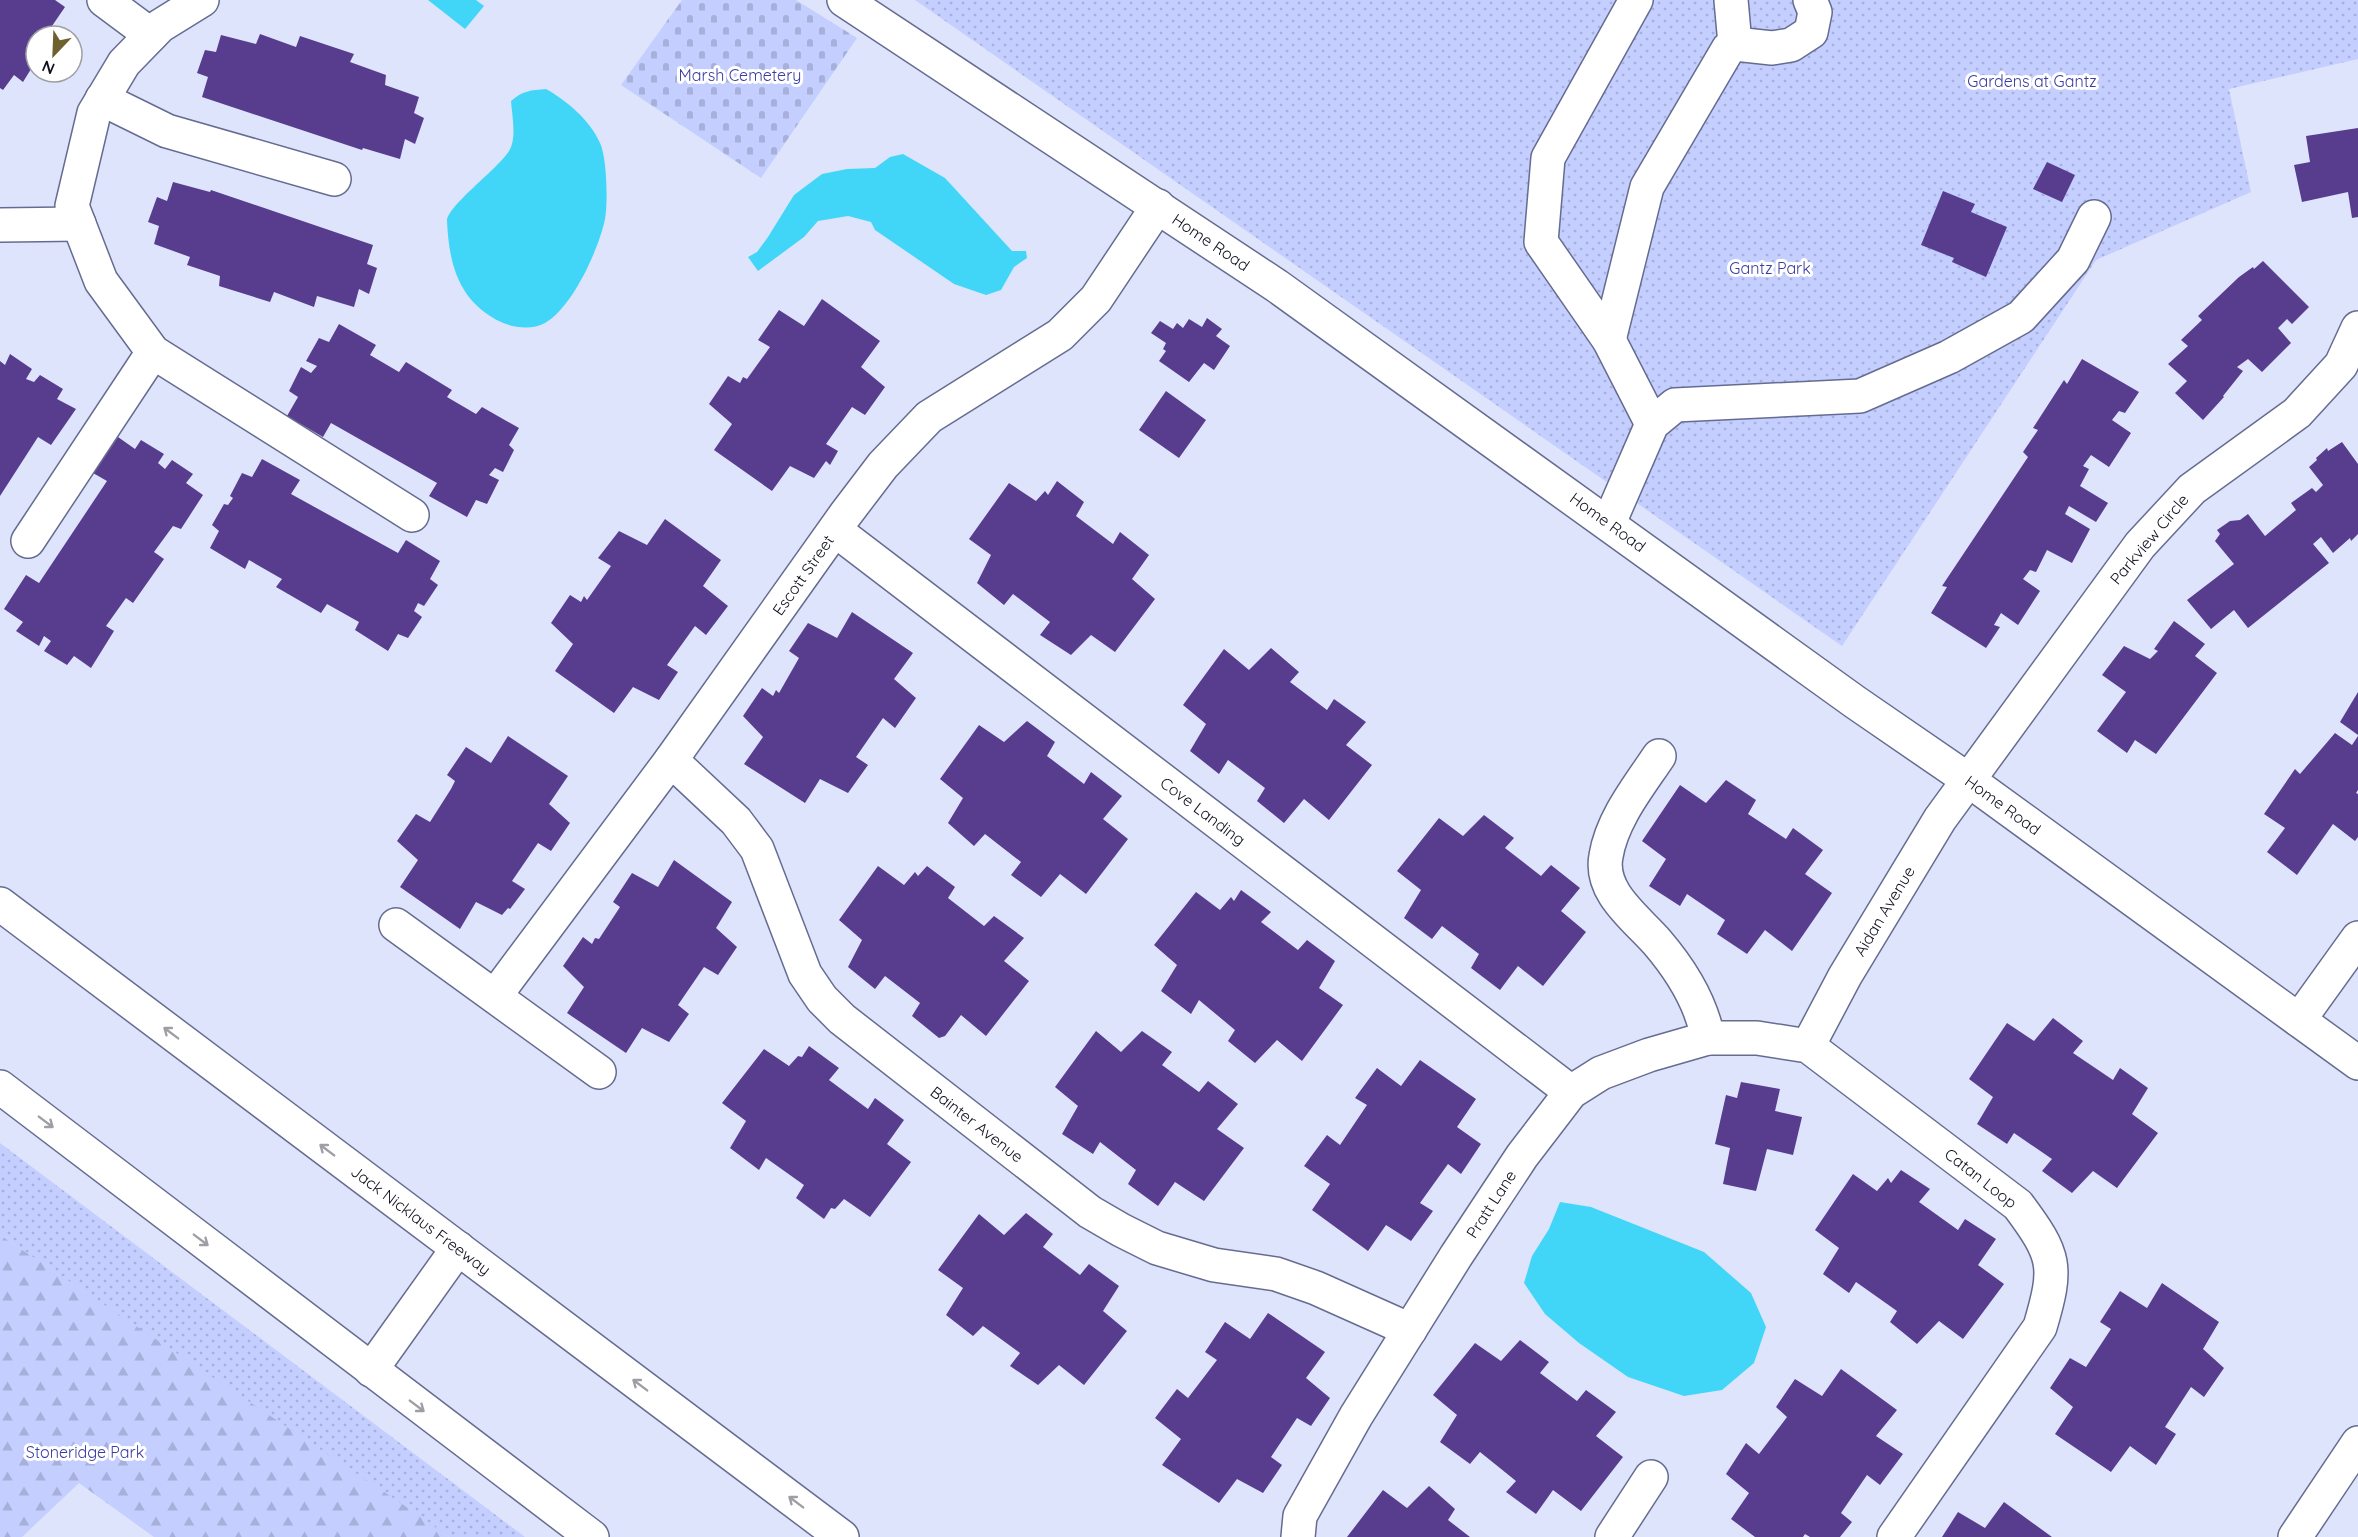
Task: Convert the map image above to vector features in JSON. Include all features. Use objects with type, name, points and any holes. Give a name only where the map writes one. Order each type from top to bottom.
[{"type":"main road","points":[[104,0],[152,35]]},
{"type":"main road","points":[[202,0],[160,26],[124,63],[94,113],[72,206],[101,281],[153,352],[412,515]]},
{"type":"main road","name":"Home Road","points":[[844,0],[1277,286],[1855,702],[1967,779],[2358,1063]]},
{"type":"main road","points":[[1636,0],[1548,158],[1541,242],[1609,340],[1652,424]]},
{"type":"main road","points":[[1731,0],[1735,44]]},
{"type":"main road","points":[[1609,340],[1647,187],[1728,50],[1735,44],[1772,48],[1791,45],[1811,33],[1815,12],[1810,0]]},
{"type":"main road","points":[[102,99],[167,131],[334,179]]},
{"type":"main road","name":"Escott Street","points":[[495,996],[671,760],[883,465],[929,417],[1060,335],[1096,299],[1158,206]]},
{"type":"main road","points":[[1609,523],[1652,424],[1675,405],[1860,396],[1949,357],[2020,317],[2073,260],[2094,217]]},
{"type":"main road","points":[[0,225],[79,224]]},
{"type":"main road","name":"Parkview Circle","points":[[1967,779],[2140,544],[2192,489],[2297,413],[2341,365],[2358,328]]},
{"type":"main road","points":[[28,541],[153,352]]},
{"type":"main road","name":"Cove Landing","points":[[835,530],[1571,1092]]},
{"type":"main road","points":[[1659,756],[1615,826],[1606,855],[1604,874],[1612,890],[1634,919],[1657,942],[1683,978],[1701,1009],[1708,1038]]},
{"type":"main road","name":"Bainter Avenue","points":[[671,760],[736,821],[757,849],[805,974],[822,999],[842,1019],[1090,1212],[1157,1248],[1214,1265],[1276,1274],[1316,1288],[1410,1330]]},
{"type":"main road","name":"Aidan Avenue","points":[[1808,1046],[1845,976],[1940,819],[1967,779]]},
{"type":"main road","name":"Jack Nicklaus Freeway","points":[[0,904],[842,1537]]},
{"type":"main road","points":[[396,925],[599,1072]]},
{"type":"main road","points":[[2299,1020],[2358,938]]},
{"type":"main road","name":"Pratt Lane","points":[[1298,1537],[1300,1516],[1356,1416],[1522,1156],[1571,1092],[1600,1073],[1649,1055],[1708,1038],[1757,1038],[1808,1046]]},
{"type":"main road","name":"Catan Loop","points":[[1808,1046],[2018,1205],[2039,1234],[2050,1256],[2051,1289],[2040,1327],[1894,1537]]},
{"type":"main road","points":[[0,1087],[592,1537]]},
{"type":"main road","points":[[371,1370],[458,1248]]},
{"type":"main road","points":[[2295,1537],[2358,1443]]},
{"type":"main road","points":[[1612,1537],[1651,1477]]},
{"type":"green space","name":"Marsh Cemetery","points":[[682,0],[796,0],[857,38],[761,178],[621,85]]},
{"type":"green space","name":"Gantz Park","points":[[915,0],[2358,0],[2358,59],[2229,89],[2251,192],[2096,260],[1842,646]]},
{"type":"green space","points":[[0,1143],[525,1537],[449,1537],[0,1235]]},
{"type":"green space","name":"Stoneridge Park","points":[[0,1235],[449,1537],[154,1537],[79,1483],[22,1537],[0,1537]]},
{"type":"shaded area","points":[[428,0],[476,0],[484,6],[465,29]]},
{"type":"shaded area","points":[[546,89],[577,112],[600,143],[607,192],[606,212],[597,246],[583,277],[565,305],[545,323],[534,327],[517,327],[487,314],[466,293],[450,253],[447,221],[455,206],[509,151],[513,140],[511,101],[527,92]]},
{"type":"shaded area","points":[[903,154],[945,178],[1012,251],[1026,251],[1027,258],[1014,267],[1001,290],[986,295],[954,284],[875,230],[871,222],[848,216],[818,221],[804,237],[758,271],[748,257],[757,252],[794,195],[822,174],[847,169],[875,168],[890,157]]},
{"type":"shaded area","points":[[1560,1202],[1591,1207],[1704,1252],[1751,1293],[1766,1327],[1754,1363],[1722,1390],[1684,1396],[1628,1377],[1579,1343],[1545,1314],[1524,1283],[1532,1256],[1549,1229]]},
{"type":"building","points":[[0,0],[55,0],[65,7],[53,24],[24,24],[24,80],[23,82],[14,75],[3,90],[0,88]]},
{"type":"building","points":[[260,34],[296,47],[300,36],[354,54],[350,62],[386,75],[385,85],[419,97],[414,113],[424,118],[415,144],[405,139],[400,159],[363,148],[362,150],[202,97],[208,77],[197,73],[205,50],[216,52],[221,35],[256,44]]},
{"type":"building","points":[[2358,128],[2358,217],[2352,218],[2348,192],[2302,202],[2294,165],[2310,162],[2306,136]]},
{"type":"building","points":[[2047,162],[2075,175],[2062,202],[2033,189]]},
{"type":"building","points":[[173,182],[210,192],[211,190],[373,245],[367,264],[377,268],[369,294],[359,289],[354,307],[317,296],[314,307],[274,292],[270,302],[219,286],[220,276],[187,265],[190,257],[154,244],[159,226],[148,222],[157,197],[167,201]]},
{"type":"building","points":[[1943,191],[1975,204],[1971,212],[2007,227],[1986,277],[1952,262],[1954,258],[1921,245]]},
{"type":"building","points":[[2263,261],[2309,307],[2292,324],[2287,319],[2278,328],[2291,343],[2262,372],[2248,359],[2237,367],[2243,371],[2203,420],[2175,393],[2187,381],[2168,364],[2188,346],[2181,340],[2202,320],[2198,316],[2239,277]]},
{"type":"building","points":[[822,299],[880,341],[861,367],[885,387],[865,415],[852,407],[826,444],[838,451],[830,465],[826,461],[814,478],[790,466],[772,491],[714,450],[732,424],[709,404],[728,376],[740,383],[743,377],[747,379],[770,347],[758,340],[779,310],[804,326]]},
{"type":"building","points":[[1207,318],[1222,329],[1216,336],[1230,346],[1214,370],[1204,363],[1189,382],[1159,361],[1166,351],[1163,349],[1166,343],[1151,333],[1160,321],[1173,329],[1177,323],[1183,328],[1189,319],[1202,327]]},
{"type":"building","points":[[339,324],[376,345],[370,355],[399,372],[406,362],[452,390],[447,397],[476,414],[482,407],[519,428],[509,445],[514,450],[503,472],[495,468],[489,475],[499,480],[487,504],[476,500],[467,517],[429,496],[437,483],[331,423],[323,437],[287,416],[298,397],[289,391],[301,367],[311,373],[317,366],[306,361],[319,338],[329,342]]},
{"type":"building","points":[[10,354],[32,369],[26,379],[34,382],[40,375],[63,389],[57,399],[76,409],[51,445],[38,437],[0,496],[0,361],[5,365]]},
{"type":"building","points":[[2082,359],[2139,392],[2125,413],[2119,411],[2112,420],[2131,433],[2109,467],[2091,455],[2083,466],[2089,469],[2080,486],[2108,503],[2096,522],[2069,506],[2065,514],[2090,529],[2072,563],[2047,550],[2036,572],[2030,570],[2023,579],[2040,591],[2018,625],[2001,613],[1994,625],[2000,627],[1986,648],[1931,613],[1947,587],[1942,586],[2028,457],[2023,452],[2038,430],[2033,428],[2064,380],[2067,384]]},
{"type":"building","points":[[1166,391],[1206,420],[1179,458],[1139,430]]},
{"type":"building","points":[[118,437],[135,449],[141,440],[164,454],[158,463],[165,469],[172,460],[193,474],[186,483],[203,495],[181,529],[173,526],[154,552],[164,559],[133,603],[126,598],[106,626],[114,631],[91,668],[74,656],[67,665],[44,651],[51,641],[44,636],[39,646],[16,631],[23,622],[4,609],[26,575],[39,583],[107,481],[93,473]]},
{"type":"building","points":[[2342,442],[2358,464],[2358,534],[2333,553],[2321,537],[2313,544],[2329,563],[2248,628],[2234,610],[2211,629],[2187,600],[2234,564],[2215,541],[2220,534],[2217,530],[2230,521],[2240,520],[2248,514],[2265,536],[2296,510],[2291,503],[2312,488],[2316,492],[2323,485],[2309,467],[2327,448],[2328,451]]},
{"type":"building","points":[[262,459],[300,480],[291,494],[398,553],[406,540],[440,561],[430,579],[438,585],[424,606],[418,603],[414,611],[422,617],[408,638],[398,634],[388,651],[355,630],[359,622],[327,604],[321,613],[276,587],[282,579],[249,560],[245,569],[210,548],[219,531],[212,525],[224,504],[228,505],[233,498],[230,496],[242,473],[252,477]]},
{"type":"building","points":[[1057,481],[1084,502],[1076,516],[1113,544],[1120,532],[1149,555],[1132,579],[1155,599],[1115,652],[1091,635],[1071,655],[1040,635],[1050,622],[1013,594],[1004,605],[977,583],[991,555],[969,539],[1009,483],[1036,501],[1045,491],[1048,495]]},
{"type":"building","points":[[665,519],[721,560],[703,586],[728,606],[706,635],[695,626],[667,665],[678,672],[659,700],[633,687],[614,713],[555,671],[573,644],[551,623],[570,595],[581,602],[584,596],[587,600],[611,566],[598,558],[619,531],[647,545]]},
{"type":"building","points":[[852,612],[913,653],[894,679],[916,698],[895,728],[883,718],[856,757],[868,765],[848,793],[820,779],[805,803],[744,764],[763,737],[743,716],[762,688],[773,696],[776,690],[779,693],[799,658],[789,651],[808,623],[837,638]]},
{"type":"building","points":[[2174,621],[2205,644],[2195,656],[2217,673],[2156,754],[2135,740],[2127,753],[2097,731],[2126,692],[2102,675],[2124,646],[2150,659],[2158,651],[2154,649]]},
{"type":"building","points":[[1271,648],[1299,672],[1290,682],[1327,710],[1334,699],[1366,722],[1346,745],[1372,765],[1329,820],[1304,799],[1284,823],[1257,801],[1265,788],[1228,760],[1219,774],[1190,751],[1206,724],[1183,705],[1224,649],[1249,670]]},
{"type":"building","points":[[2358,692],[2358,735],[2340,722]]},
{"type":"building","points":[[1027,721],[1055,742],[1047,756],[1084,784],[1091,772],[1122,796],[1103,819],[1128,839],[1086,894],[1060,874],[1041,897],[1011,875],[1021,862],[985,834],[974,846],[948,823],[963,798],[940,779],[979,725],[1004,742]]},
{"type":"building","points":[[2335,733],[2352,745],[2358,736],[2358,790],[2356,793],[2358,794],[2358,837],[2355,841],[2333,824],[2297,875],[2267,852],[2285,828],[2264,814],[2295,769],[2300,774]]},
{"type":"building","points":[[508,736],[568,776],[549,804],[570,823],[551,851],[538,843],[512,881],[525,889],[510,909],[508,908],[502,915],[476,902],[460,929],[400,887],[418,860],[397,841],[416,814],[430,822],[455,781],[447,775],[466,747],[491,763]]},
{"type":"building","points":[[1726,780],[1756,800],[1748,814],[1786,839],[1793,828],[1823,850],[1805,874],[1832,893],[1792,951],[1765,930],[1747,954],[1717,934],[1725,920],[1687,894],[1680,906],[1649,886],[1666,859],[1642,841],[1680,785],[1706,803]]},
{"type":"building","points":[[1484,815],[1514,838],[1505,848],[1541,876],[1551,865],[1580,888],[1561,911],[1586,932],[1543,986],[1518,966],[1500,990],[1471,968],[1479,954],[1442,926],[1432,939],[1404,918],[1421,890],[1397,871],[1439,818],[1463,836]]},
{"type":"building","points":[[674,860],[732,902],[716,928],[737,947],[718,975],[704,967],[678,1005],[689,1014],[669,1042],[642,1028],[626,1053],[567,1013],[584,987],[563,966],[583,937],[592,944],[595,938],[599,939],[620,907],[613,902],[632,873],[658,887]]},
{"type":"building","points":[[878,866],[904,885],[915,872],[918,876],[927,866],[955,887],[948,898],[984,926],[994,916],[1024,938],[1004,961],[1029,981],[986,1036],[961,1015],[945,1036],[939,1038],[912,1016],[920,1003],[885,976],[875,989],[848,967],[862,940],[839,920]]},
{"type":"building","points":[[1241,890],[1271,912],[1261,922],[1298,950],[1307,940],[1335,961],[1319,988],[1343,1005],[1302,1061],[1277,1040],[1255,1063],[1228,1041],[1235,1030],[1199,1000],[1191,1014],[1161,991],[1177,965],[1154,945],[1196,892],[1220,910],[1231,897],[1234,901]]},
{"type":"building","points":[[2053,1018],[2083,1041],[2073,1053],[2113,1080],[2120,1068],[2148,1088],[2132,1114],[2158,1133],[2117,1188],[2093,1171],[2072,1193],[2042,1171],[2052,1159],[2014,1133],[2007,1144],[1977,1124],[1993,1097],[1969,1079],[2007,1023],[2034,1041]]},
{"type":"building","points":[[1096,1031],[1121,1052],[1142,1031],[1172,1052],[1162,1065],[1199,1092],[1208,1081],[1238,1104],[1217,1129],[1244,1148],[1204,1201],[1175,1182],[1158,1206],[1128,1184],[1136,1170],[1100,1142],[1093,1154],[1062,1134],[1078,1106],[1055,1087]]},
{"type":"building","points":[[809,1046],[839,1068],[829,1080],[868,1109],[875,1098],[904,1120],[887,1144],[911,1162],[870,1217],[844,1199],[835,1209],[831,1208],[824,1219],[796,1198],[804,1185],[766,1158],[759,1170],[730,1148],[746,1121],[722,1103],[764,1049],[789,1066],[798,1056],[802,1057]]},
{"type":"building","points":[[1420,1060],[1476,1099],[1457,1127],[1481,1144],[1461,1174],[1448,1164],[1420,1203],[1433,1211],[1411,1241],[1386,1225],[1368,1251],[1312,1210],[1330,1184],[1304,1166],[1327,1135],[1340,1145],[1367,1105],[1355,1098],[1377,1068],[1401,1086]]},
{"type":"building","points":[[1741,1082],[1780,1089],[1775,1111],[1802,1117],[1793,1155],[1767,1149],[1756,1191],[1723,1184],[1730,1148],[1715,1144],[1726,1095],[1737,1098]]},
{"type":"building","points":[[1901,1170],[1930,1189],[1919,1202],[1958,1230],[1965,1219],[1996,1239],[1978,1265],[2004,1284],[1963,1339],[1939,1321],[1917,1344],[1890,1322],[1897,1311],[1856,1282],[1849,1293],[1823,1274],[1839,1248],[1815,1230],[1853,1174],[1877,1191],[1888,1178],[1891,1183]]},
{"type":"building","points":[[1026,1213],[1053,1234],[1043,1247],[1080,1275],[1089,1264],[1119,1286],[1103,1311],[1127,1331],[1084,1385],[1059,1365],[1038,1385],[1010,1366],[1020,1353],[983,1326],[973,1336],[946,1315],[963,1288],[938,1270],[979,1214],[1004,1235]]},
{"type":"building","points":[[2162,1283],[2219,1322],[2203,1349],[2224,1368],[2204,1397],[2191,1387],[2165,1427],[2176,1434],[2156,1465],[2130,1446],[2111,1472],[2055,1434],[2073,1407],[2050,1388],[2070,1358],[2086,1367],[2111,1329],[2100,1322],[2120,1291],[2147,1308]]},
{"type":"building","points":[[1268,1313],[1325,1352],[1306,1378],[1330,1398],[1311,1426],[1297,1418],[1271,1457],[1282,1465],[1263,1493],[1237,1479],[1219,1503],[1162,1465],[1181,1439],[1155,1418],[1177,1389],[1188,1398],[1217,1360],[1205,1352],[1225,1322],[1250,1339]]},
{"type":"building","points":[[1520,1340],[1549,1362],[1540,1373],[1577,1401],[1586,1390],[1616,1412],[1596,1436],[1623,1457],[1581,1511],[1553,1490],[1536,1514],[1506,1492],[1516,1481],[1480,1452],[1470,1464],[1440,1442],[1457,1415],[1433,1395],[1475,1343],[1501,1361]]},
{"type":"building","points":[[1841,1369],[1897,1410],[1876,1436],[1903,1454],[1880,1485],[1867,1475],[1841,1513],[1852,1522],[1840,1537],[1810,1537],[1805,1534],[1803,1537],[1755,1537],[1731,1519],[1749,1493],[1726,1474],[1746,1443],[1759,1454],[1787,1417],[1776,1407],[1795,1379],[1822,1396]]},
{"type":"building","points":[[1429,1486],[1455,1509],[1448,1520],[1470,1537],[1347,1537],[1383,1490],[1407,1508]]},
{"type":"building","points":[[2004,1502],[2052,1537],[1942,1537],[1958,1512],[1985,1528]]},
{"type":"park label","name":"Gardens at Gantz","points":[[2032,81]]}]
